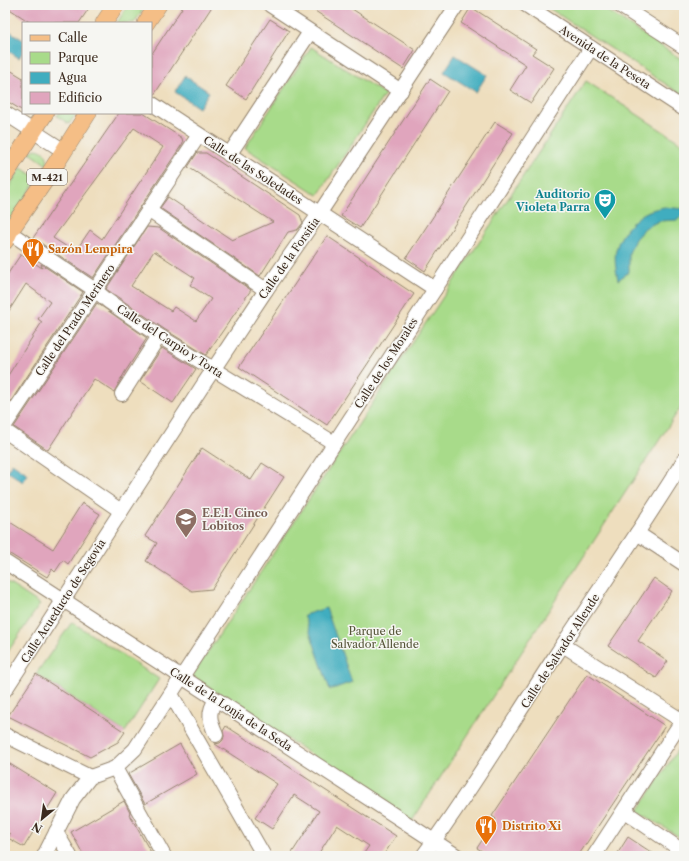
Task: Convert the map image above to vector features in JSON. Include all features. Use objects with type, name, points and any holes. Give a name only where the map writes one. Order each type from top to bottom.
[{"type":"main road","points":[[105,22],[116,5]]},
{"type":"main road","points":[[147,22],[158,5]]},
{"type":"main road","points":[[5,175],[44,114]]},
{"type":"main road","name":"M-421","points":[[7,236],[87,114]]},
{"type":"street","points":[[270,5],[401,90]]},
{"type":"street","name":"Calle de la Forsitia","points":[[121,511],[266,290],[319,214],[457,5]]},
{"type":"street","name":"Avenida de la Peseta","points":[[526,5],[684,109]]},
{"type":"street","points":[[620,5],[684,47]]},
{"type":"street","points":[[229,155],[310,32]]},
{"type":"street","name":"Calle de los Morales","points":[[115,768],[135,749],[590,48]]},
{"type":"street","name":"Calle de las Soledades","points":[[152,104],[435,289]]},
{"type":"street","points":[[5,113],[64,151]]},
{"type":"street","name":"Calle del Prado Merinero","points":[[5,425],[198,135]]},
{"type":"street","points":[[148,210],[266,290]]},
{"type":"street","name":"Calle del Carpio y Torta","points":[[7,236],[95,290],[108,301],[159,336],[334,443]]},
{"type":"street","points":[[122,394],[159,336]]},
{"type":"street","points":[[5,431],[121,511]]},
{"type":"street","name":"Calle de Salvador Allende","points":[[423,856],[446,825],[684,460]]},
{"type":"street","name":"Calle Acueducto de Segovia","points":[[5,690],[121,511]]},
{"type":"street","points":[[637,533],[684,564]]},
{"type":"street","name":"Calle de la Lonja de la Seda","points":[[5,562],[457,856]]},
{"type":"street","points":[[563,645],[683,722],[594,856]]},
{"type":"street","points":[[171,694],[264,856]]},
{"type":"street","points":[[216,700],[211,707],[209,714],[211,724],[216,735]]},
{"type":"street","points":[[5,735],[90,777]]},
{"type":"street","points":[[44,856],[73,799],[90,777],[115,768],[164,856]]},
{"type":"street","points":[[626,808],[630,815],[684,852]]},
{"type":"street","points":[[56,832],[70,856]]},
{"type":"green space","points":[[128,5],[146,5],[135,22],[118,22]]},
{"type":"green space","points":[[544,5],[598,5],[684,61],[684,96]]},
{"type":"green space","points":[[311,47],[385,94],[318,195],[245,148]]},
{"type":"green space","name":"Parque de Salvador Allende","points":[[586,81],[684,145],[684,402],[412,821],[192,676]]},
{"type":"green space","points":[[58,114],[76,114],[69,124],[57,116]]},
{"type":"green space","points":[[36,149],[46,154],[47,165],[29,152]]},
{"type":"green space","points":[[21,168],[38,178],[5,229],[5,193]]},
{"type":"green space","points":[[5,581],[40,604],[5,656]]},
{"type":"green space","points":[[72,622],[159,679],[125,732],[36,674]]},
{"type":"green space","points":[[684,740],[684,840],[638,811]]},
{"type":"water","points":[[5,28],[22,39],[22,53],[19,58],[5,49]]},
{"type":"water","points":[[455,55],[487,75],[476,92],[444,72]]},
{"type":"water","points":[[185,76],[209,92],[199,108],[175,92]]},
{"type":"water","points":[[664,207],[684,209],[684,212],[678,220],[659,221],[645,228],[635,239],[629,253],[629,272],[618,280],[615,254],[624,232],[638,217]]},
{"type":"water","points":[[12,463],[28,474],[23,482],[7,471]]},
{"type":"water","points":[[326,608],[352,682],[330,690],[304,615]]},
{"type":"building","points":[[91,5],[80,22],[29,22],[5,6]]},
{"type":"building","points":[[184,5],[213,5],[154,95],[152,95],[152,53]]},
{"type":"building","points":[[306,5],[346,5],[415,50],[403,69]]},
{"type":"building","points":[[471,7],[536,49],[532,54],[554,68],[531,103],[510,90],[526,65],[461,23]]},
{"type":"building","points":[[270,19],[289,31],[246,99],[226,86]]},
{"type":"building","points":[[5,67],[22,77],[22,110],[5,100]]},
{"type":"building","points":[[430,79],[448,91],[360,228],[341,216]]},
{"type":"building","points":[[118,114],[145,114],[182,138],[183,143],[93,278],[33,238]],"holes":[[[134,128],[163,147],[102,239],[90,230],[75,252],[53,238]]]},
{"type":"building","points":[[495,122],[513,133],[425,271],[406,258]]},
{"type":"building","points":[[197,153],[206,153],[300,215],[303,223],[297,230],[288,232],[260,276],[160,208],[168,197],[232,240],[273,222],[188,167]]},
{"type":"building","points":[[147,227],[159,228],[251,290],[206,355],[164,329],[106,289]],"holes":[[[154,251],[195,278],[190,285],[211,299],[196,321],[174,307],[171,311],[131,286]]]},
{"type":"building","points":[[327,236],[414,294],[327,425],[239,367]]},
{"type":"building","points":[[21,254],[42,268],[41,264],[83,292],[5,410],[5,380],[42,322],[38,319],[50,302],[26,284],[5,317],[5,278]]},
{"type":"building","points":[[97,303],[147,338],[114,392],[94,379],[48,450],[14,427]]},
{"type":"building","points":[[162,348],[196,369],[173,403],[140,381]]},
{"type":"building","points":[[202,448],[251,480],[262,463],[284,477],[212,589],[192,591],[146,561],[157,543],[145,536]]},
{"type":"building","points":[[82,503],[100,514],[68,564],[63,560],[55,572],[52,569],[47,577],[5,551],[5,519],[53,549]]},
{"type":"building","points":[[654,578],[672,591],[638,641],[668,661],[656,678],[608,646]]},
{"type":"building","points":[[36,674],[125,732],[118,742],[90,757],[8,716]]},
{"type":"building","points":[[587,674],[665,726],[578,856],[490,856],[477,848],[496,819],[492,816]]},
{"type":"building","points":[[226,726],[396,836],[383,856],[362,856],[369,846],[337,825],[317,856],[290,856],[319,811],[294,795],[272,829],[255,818],[277,784],[215,744],[220,743],[223,740],[223,731]]},
{"type":"building","points":[[180,744],[197,774],[145,804],[128,774]]},
{"type":"building","points":[[5,761],[57,793],[24,847],[8,838],[10,834],[5,831]]},
{"type":"building","points":[[124,801],[130,813],[129,814],[153,856],[84,856],[71,832]]},
{"type":"building","points":[[628,837],[657,856],[616,856]]},
{"type":"place","name":"Auditorio Violeta Parra","points":[[605,220]]},
{"type":"place","name":"Sazón Lempira","points":[[33,268]]},
{"type":"place","name":"E.E.I. Cinco Lobitos","points":[[186,538]]},
{"type":"place","name":"Distrito Xi","points":[[486,846]]}]
